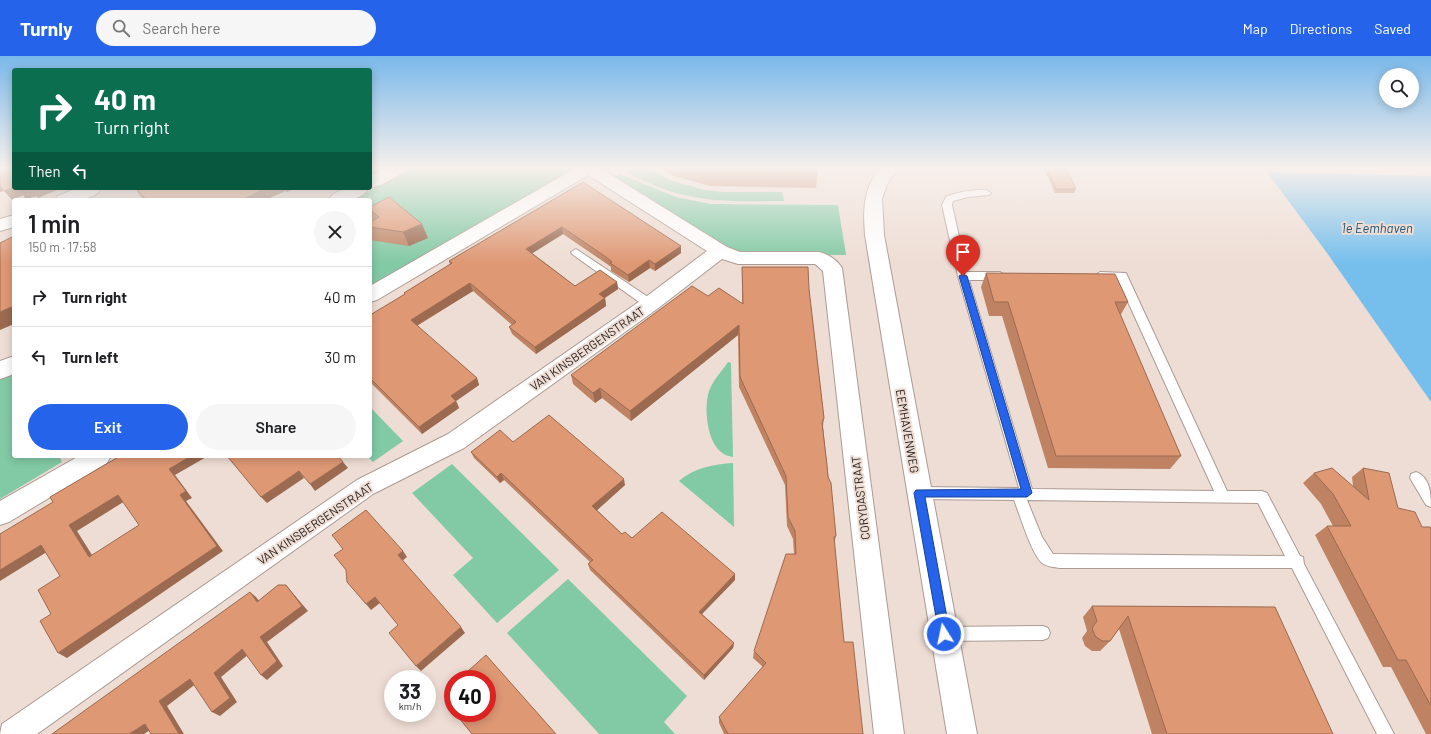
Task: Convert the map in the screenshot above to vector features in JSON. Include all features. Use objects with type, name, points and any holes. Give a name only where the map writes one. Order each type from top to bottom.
[{"type":"street","points":[[372,294],[534,200]]},
{"type":"street","points":[[638,200],[720,251]]},
{"type":"street","name":"EEMHAVENWEG","points":[[873,200],[878,259],[962,734]]},
{"type":"street","points":[[0,225],[12,222]]},
{"type":"street","name":"CORYDASTRAAT","points":[[720,251],[738,258],[819,258],[832,268],[889,734]]},
{"type":"street","name":"VAN KINSBERGENSTRAAT","points":[[24,731],[365,487],[456,441],[650,304],[720,251]]},
{"type":"street","points":[[0,371],[12,365]]},
{"type":"street","points":[[0,514],[96,458]]},
{"type":"lane","points":[[949,200],[947,205],[963,276],[1022,493],[1041,550],[1048,559],[1060,562],[1298,562]]},
{"type":"lane","points":[[576,252],[650,304]]},
{"type":"lane","points":[[963,276],[1011,276]]},
{"type":"lane","points":[[1090,276],[1122,276],[1222,497]]},
{"type":"lane","points":[[1416,478],[1431,501]]},
{"type":"lane","points":[[919,493],[1022,493],[1262,497],[1298,562],[1386,734]]},
{"type":"lane","points":[[944,634],[1043,632]]},
{"type":"green space","points":[[372,200],[520,200],[372,285]]},
{"type":"green space","points":[[651,200],[689,200],[711,204],[838,205],[846,255],[740,254],[733,252]]},
{"type":"green space","points":[[714,200],[784,200],[784,201]]},
{"type":"green space","points":[[728,362],[731,363],[733,457],[724,454],[717,449],[712,440],[707,420],[707,399],[709,391],[715,379]]},
{"type":"green space","points":[[12,371],[12,458],[60,458],[62,462],[0,499],[0,378]]},
{"type":"green space","points":[[372,409],[403,441],[373,462],[369,458],[372,458]]},
{"type":"green space","points":[[733,463],[734,527],[679,481],[691,473],[704,468],[719,464]]},
{"type":"green space","points":[[452,464],[559,570],[497,623],[453,575],[473,558],[412,493]]},
{"type":"green space","points":[[568,579],[687,696],[664,722],[675,734],[599,734],[507,633]]},
{"type":"water","name":"1e Eemhaven","points":[[1287,200],[1431,200],[1431,402],[1327,253]]},
{"type":"building","points":[[384,200],[392,200],[422,224],[403,232],[372,227],[372,221],[379,217],[372,212],[372,206]]},
{"type":"building","points":[[553,200],[610,200],[681,246],[655,264],[649,260],[628,275],[610,263],[612,262],[606,257],[562,227],[526,249],[575,286],[600,270],[617,282],[599,294],[605,298],[535,347],[509,327],[516,322],[470,283],[411,320],[477,378],[451,396],[456,401],[419,427],[372,380],[372,314],[452,263],[449,261]]},
{"type":"building","points":[[12,237],[12,307],[0,312],[0,243]]},
{"type":"building","points":[[742,267],[808,267],[809,289],[824,418],[822,423],[828,477],[831,483],[836,536],[834,537],[844,642],[853,642],[863,734],[728,734],[719,717],[766,663],[754,651],[786,554],[796,554],[795,531],[788,517],[786,476],[740,377],[739,325],[630,411],[600,388],[593,393],[571,375],[692,286],[708,296],[719,288],[743,304]]},
{"type":"building","points":[[986,273],[1115,274],[1128,302],[1115,302],[1181,456],[1056,456],[1008,302],[994,302]]},
{"type":"building","points":[[549,415],[624,479],[592,506],[622,534],[625,532],[632,538],[662,512],[735,574],[699,612],[734,643],[704,675],[588,564],[593,560],[501,473],[497,477],[471,452],[500,430],[513,442]]},
{"type":"building","points":[[117,458],[188,458],[169,469],[186,491],[180,495],[217,546],[58,653],[40,621],[51,614],[38,590],[60,576],[41,545],[0,570],[0,534],[53,502],[50,497]],"holes":[[[118,495],[139,525],[89,557],[69,525]]]},
{"type":"building","points":[[229,458],[340,458],[343,462],[310,484],[299,471],[261,497]]},
{"type":"building","points":[[1332,468],[1369,500],[1363,468],[1389,473],[1398,508],[1415,512],[1422,527],[1430,527],[1431,529],[1431,706],[1406,660],[1398,660],[1327,526],[1351,526],[1333,494],[1314,473]]},
{"type":"building","points":[[366,510],[403,551],[398,555],[461,627],[416,666],[389,633],[398,625],[375,597],[366,604],[347,582],[346,570],[334,555],[343,549],[332,535]]},
{"type":"building","points":[[278,585],[286,585],[302,606],[260,637],[277,661],[261,675],[242,649],[214,673],[230,698],[212,712],[190,679],[159,701],[179,734],[151,734],[145,724],[129,734],[52,734],[250,592],[257,602]]},
{"type":"building","points":[[1092,606],[1275,607],[1333,734],[1167,734],[1128,616],[1110,641],[1102,641],[1095,636],[1092,628],[1097,621]]},
{"type":"building","points":[[486,655],[556,734],[472,734],[462,722],[496,722],[496,670],[469,670]]},
{"type":"route","points":[[944,634],[919,493],[1027,493],[963,276]]}]
